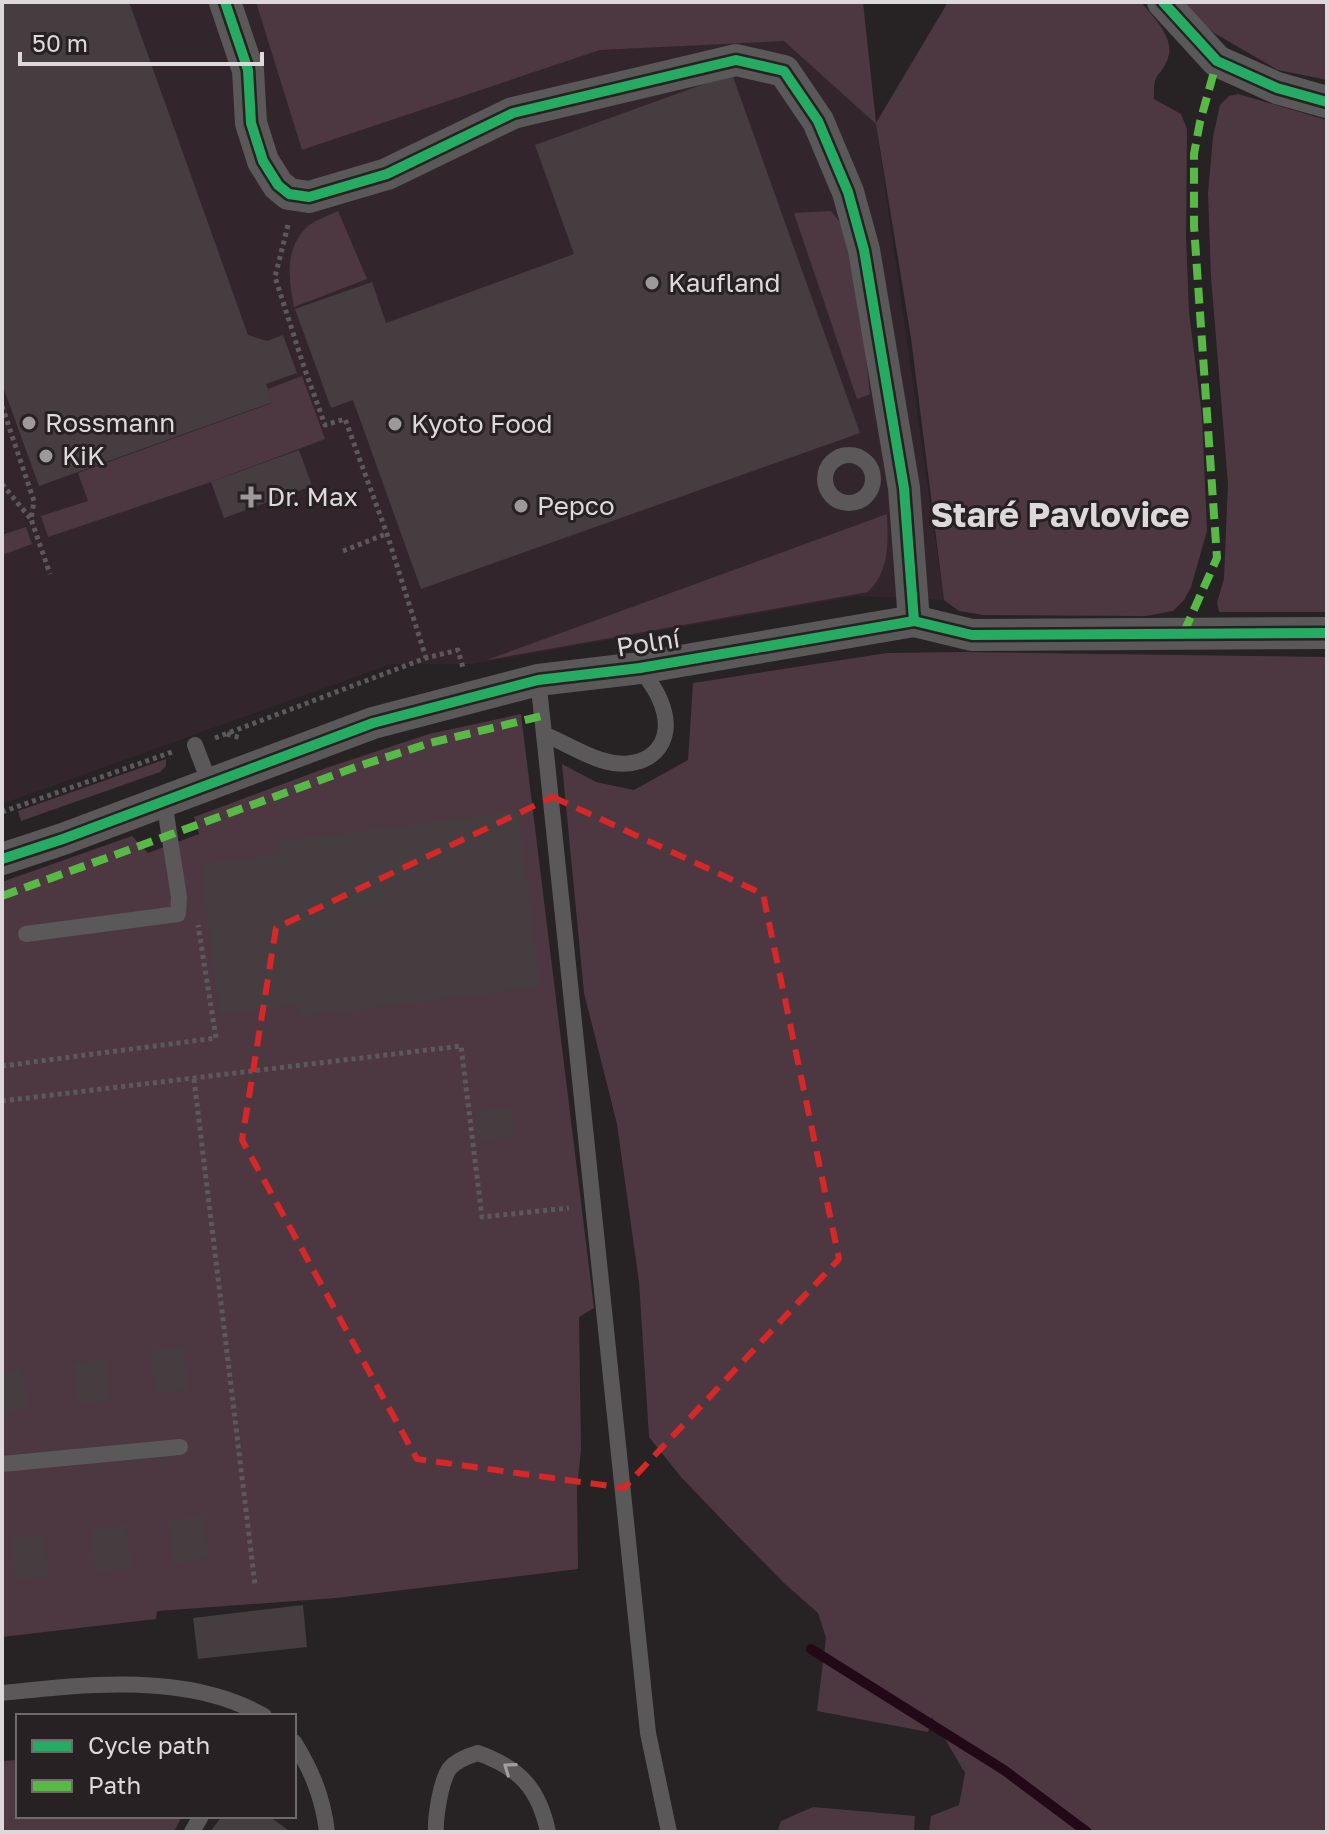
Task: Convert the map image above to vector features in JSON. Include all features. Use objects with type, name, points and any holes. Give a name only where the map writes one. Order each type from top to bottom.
[{"type":"street","points":[[225,2],[248,70],[251,123],[263,161],[278,185],[289,194],[309,197],[387,174],[513,113],[736,60],[784,71],[818,121],[848,192],[864,250],[904,488],[914,621]]},
{"type":"street","points":[[1163,2],[1217,61],[1277,88],[1327,102]]},
{"type":"street","name":"Polní","points":[[2,859],[373,723],[538,680],[640,668],[914,621],[972,635],[1327,633]]},
{"type":"lane","points":[[544,734],[603,761],[636,764],[649,758],[662,744],[666,725],[661,701],[640,668]]},
{"type":"lane","points":[[538,680],[648,1733],[669,1832]]},
{"type":"lane","points":[[195,745],[210,784]]},
{"type":"lane","points":[[26,934],[178,914],[179,897],[164,801]]},
{"type":"lane","points":[[2,1464],[180,1447]]},
{"type":"lane","points":[[2,1693],[87,1683],[169,1688],[226,1697],[259,1714]]},
{"type":"lane","points":[[296,1745],[307,1762],[321,1796],[327,1832]]},
{"type":"lane","points":[[436,1832],[435,1822],[448,1770],[463,1758],[478,1753],[510,1767],[528,1783],[543,1807],[548,1832]]},
{"type":"path","points":[[296,195],[275,277],[325,425],[345,419],[387,534],[426,658]]},
{"type":"path","points":[[2,406],[34,501],[31,519]]},
{"type":"path","points":[[2,484],[31,519],[50,574]]},
{"type":"path","points":[[343,551],[387,534]]},
{"type":"path","points":[[2,812],[195,745],[426,658],[458,650],[464,673]]},
{"type":"path","points":[[2,1066],[216,1038],[193,891],[179,897]]},
{"type":"path","points":[[2,1101],[461,1046],[482,1217],[593,1206]]},
{"type":"path","points":[[194,1079],[255,1585]]},
{"type":"highlighted area","points":[[553,797],[763,894],[839,1259],[624,1488],[417,1459],[242,1140],[276,928]]},
{"type":"shaded area","points":[[2,2],[256,2],[302,150],[600,50],[784,40],[876,124],[944,600],[857,596],[472,664],[391,664],[2,804]]},
{"type":"shaded area","points":[[256,2],[863,2],[876,123],[948,2],[1141,2],[1162,28],[1168,42],[1168,58],[1156,79],[1154,99],[1181,114],[1187,129],[1189,312],[1202,416],[1207,531],[1191,587],[1184,600],[1173,611],[1146,616],[983,615],[959,611],[944,600],[911,338],[876,124],[784,41],[600,50],[302,150]]},
{"type":"shaded area","points":[[1179,2],[1327,2],[1327,80],[1278,70],[1214,33]]},
{"type":"shaded area","points":[[1238,94],[1327,120],[1327,612],[1219,612],[1217,602],[1224,579],[1228,484],[1211,277],[1208,193],[1213,137],[1220,105],[1229,96]]},
{"type":"shaded area","points":[[338,211],[367,279],[294,307],[290,266],[298,238],[308,226]]},
{"type":"shaded area","points":[[831,211],[853,239],[870,394],[857,399],[794,213]]},
{"type":"shaded area","points":[[302,376],[325,439],[211,482],[48,537],[41,516],[88,501],[78,473],[272,403],[268,389]]},
{"type":"shaded area","points":[[887,514],[884,565],[868,592],[487,660]]},
{"type":"shaded area","points":[[26,527],[32,544],[2,555],[2,535]]},
{"type":"shaded area","points":[[887,653],[1327,657],[1327,1832],[929,1832],[931,1816],[959,1805],[965,1773],[932,1717],[928,1732],[817,1711],[826,1638],[818,1613],[728,1526],[681,1477],[649,1437],[639,1282],[617,1124],[584,993],[562,764],[596,782],[634,790],[688,760],[693,683]]},
{"type":"shaded area","points":[[521,714],[594,1308],[579,1317],[581,1449],[577,1489],[578,1569],[336,1598],[157,1611],[156,1619],[2,1637],[2,882],[132,836],[148,853],[199,834],[194,817],[429,734]]},
{"type":"shaded area","points":[[166,759],[166,766],[160,772],[21,821],[18,811]]},
{"type":"shaded area","points":[[16,1760],[16,1818],[181,1818],[174,1832],[2,1832],[2,1761]]},
{"type":"shaded area","points":[[813,1807],[915,1816],[914,1832],[777,1832],[781,1821]]},
{"type":"building","points":[[2,2],[129,2],[248,335],[267,341],[283,335],[297,373],[266,384],[273,402],[39,486],[2,384]]},
{"type":"building","name":"Kaufland","points":[[732,74],[860,433],[421,589],[353,400],[331,408],[295,309],[372,282],[386,323],[574,254],[535,145]]},
{"type":"building","points":[[299,450],[312,486],[224,518],[211,482]]},
{"type":"building","points":[[518,811],[540,987],[298,1017],[297,1005],[219,1014],[201,864],[280,854],[278,841]]},
{"type":"building","points":[[511,1108],[514,1136],[478,1140],[475,1111]]},
{"type":"building","points":[[183,1347],[188,1390],[155,1393],[150,1351]]},
{"type":"building","points":[[106,1359],[111,1400],[79,1404],[74,1363]]},
{"type":"building","points":[[21,1368],[28,1408],[2,1412],[2,1371]]},
{"type":"building","points":[[203,1515],[209,1558],[174,1563],[168,1521]]},
{"type":"building","points":[[126,1525],[131,1567],[96,1572],[91,1530]]},
{"type":"building","points":[[44,1534],[49,1576],[16,1580],[11,1538]]},
{"type":"building","points":[[303,1605],[307,1647],[198,1659],[193,1618]]},
{"type":"building","points":[[220,1818],[272,1818],[291,1832],[210,1832]]},
{"type":"waterway","points":[[811,1649],[1004,1770],[1087,1832]]},
{"type":"marked path","points":[[1184,632],[1217,558],[1194,226],[1194,154],[1217,61]]},
{"type":"marked path","points":[[2,896],[356,767],[430,743],[542,716]]},
{"type":"cycle path","points":[[225,2],[248,70],[251,123],[263,161],[278,185],[289,194],[309,197],[387,174],[513,113],[736,60],[784,71],[818,121],[848,192],[864,250],[904,488],[914,621]]},
{"type":"cycle path","points":[[1163,2],[1217,61],[1277,88],[1327,102]]},
{"type":"cycle path","points":[[2,859],[373,723],[538,680],[640,668],[914,621],[972,635],[1327,633]]},
{"type":"place","name":"Kaufland","points":[[652,283]]},
{"type":"place","name":"Rossmann","points":[[29,423]]},
{"type":"place","name":"Kyoto Food","points":[[395,424]]},
{"type":"place","name":"KiK","points":[[46,456]]},
{"type":"place","name":"Dr. Max","points":[[251,497]]},
{"type":"place","name":"Pepco","points":[[521,506]]},
{"type":"district","name":"Staré Pavlovice","points":[[1060,515]]}]
